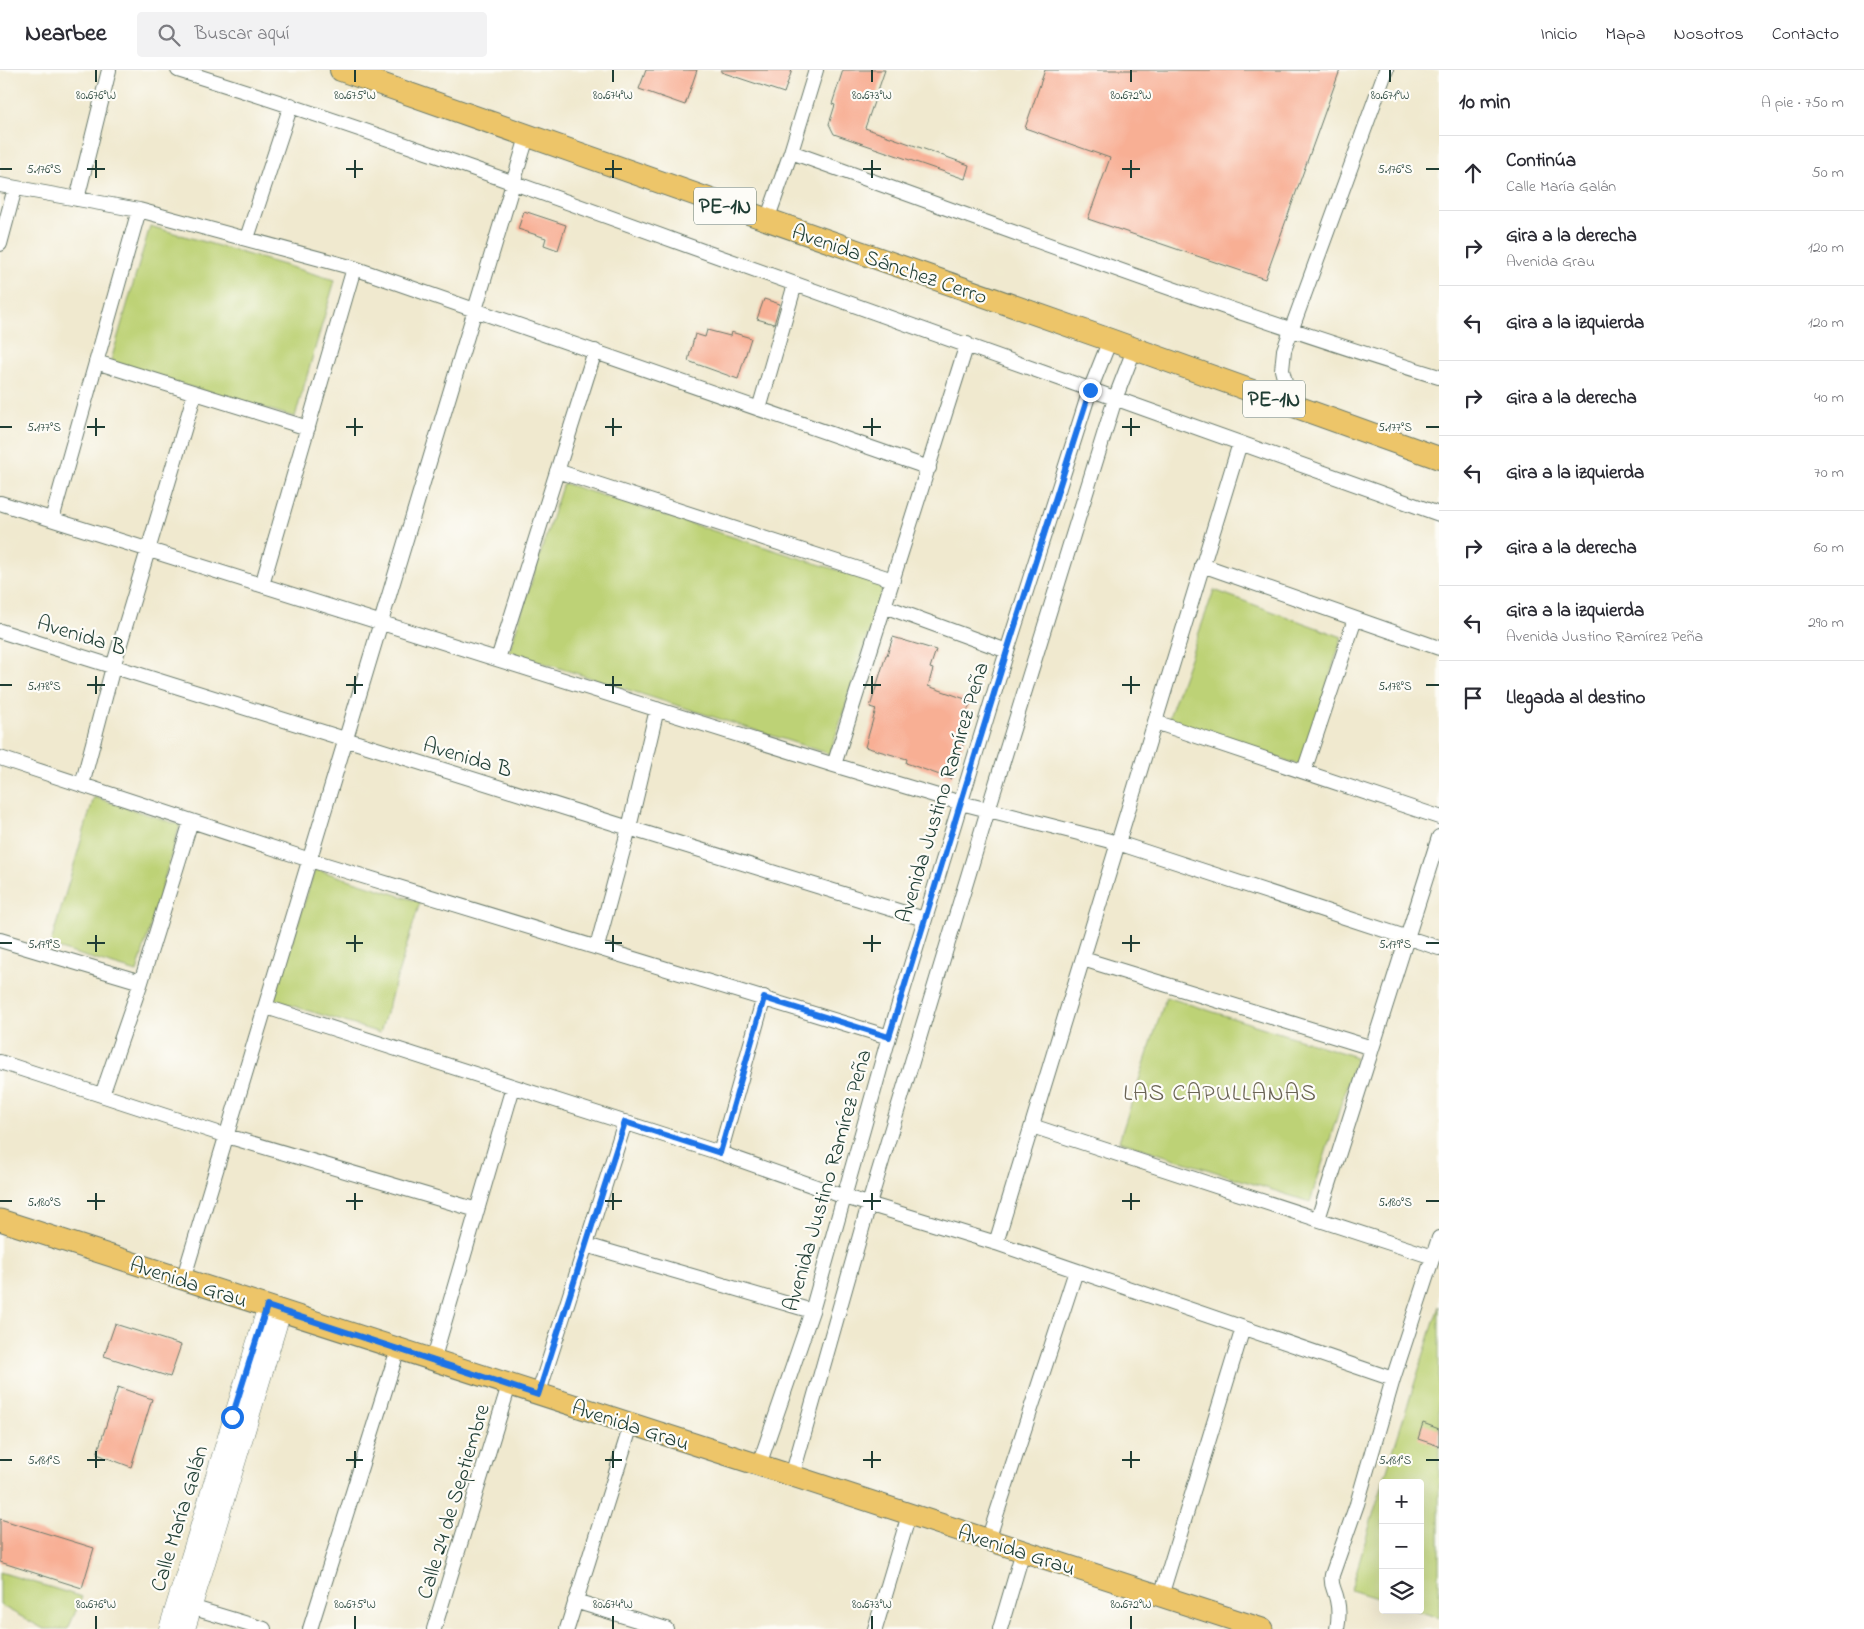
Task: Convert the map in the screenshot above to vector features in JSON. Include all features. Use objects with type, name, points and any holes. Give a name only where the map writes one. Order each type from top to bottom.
[{"type":"highway","name":"Avenida Sánchez Cerro","points":[[341,70],[527,137],[1110,340],[1439,458]]},
{"type":"main road","name":"Avenida Grau","points":[[0,1220],[1262,1629]]},
{"type":"street","points":[[77,199],[109,70]]},
{"type":"street","points":[[178,70],[291,105],[513,183],[1439,514]]},
{"type":"street","points":[[767,220],[792,152],[816,70]]},
{"type":"street","points":[[1291,405],[1282,370],[1284,350],[1386,70]]},
{"type":"street","points":[[247,238],[291,105]]},
{"type":"street","points":[[183,1280],[527,137]]},
{"type":"street","points":[[792,152],[1100,264],[1334,345],[1439,377]]},
{"type":"street","points":[[0,185],[139,210],[354,268],[929,468]]},
{"type":"street","points":[[0,244],[15,188]]},
{"type":"street","points":[[52,520],[139,210]]},
{"type":"street","points":[[262,585],[354,268]]},
{"type":"street","points":[[759,409],[795,284]]},
{"type":"street","name":"Avenida Justino Ramírez Peña","points":[[759,1465],[812,1311],[889,1037],[1007,651],[1090,390],[1110,340]]},
{"type":"street","points":[[834,765],[967,344]]},
{"type":"street","points":[[792,1476],[869,1204],[988,810],[1115,399],[1134,350]]},
{"type":"street","points":[[498,659],[595,351]]},
{"type":"street","points":[[96,362],[308,428]]},
{"type":"street","points":[[82,785],[148,549],[195,393]]},
{"type":"street","points":[[996,1244],[1240,443]]},
{"type":"street","points":[[557,471],[893,580]]},
{"type":"street","points":[[0,503],[834,765],[961,803],[1118,843],[1439,948]]},
{"type":"street","points":[[1202,565],[1439,648]]},
{"type":"street","points":[[884,606],[1007,651]]},
{"type":"street","points":[[1304,771],[1355,619]]},
{"type":"street","name":"Avenida B","points":[[0,631],[924,919]]},
{"type":"street","points":[[597,947],[629,828],[657,709]]},
{"type":"street","points":[[1155,722],[1439,817]]},
{"type":"street","points":[[0,758],[310,860],[889,1037]]},
{"type":"street","points":[[102,1095],[141,982],[191,821]]},
{"type":"street","points":[[1318,1219],[1439,837]]},
{"type":"street","points":[[0,940],[141,982]]},
{"type":"street","points":[[1083,959],[1372,1048]]},
{"type":"street","points":[[720,1153],[764,998]]},
{"type":"street","points":[[266,1007],[720,1153],[845,1197],[996,1244],[1393,1379]]},
{"type":"street","points":[[0,1062],[227,1136],[477,1210]]},
{"type":"street","points":[[433,1361],[513,1086]]},
{"type":"street","points":[[538,1395],[625,1122]]},
{"type":"street","points":[[1032,1126],[1433,1257]]},
{"type":"street","points":[[1337,1629],[1339,1620],[1336,1598],[1331,1583],[1332,1575],[1357,1504],[1393,1379],[1439,1238]]},
{"type":"street","points":[[586,1245],[812,1311]]},
{"type":"street","points":[[988,1540],[1076,1271]]},
{"type":"street","name":"Calle María Galán","points":[[168,1629],[184,1605],[275,1309]]},
{"type":"street","points":[[1161,1596],[1243,1328]]},
{"type":"street","points":[[310,1629],[398,1349]]},
{"type":"street","name":"Calle 24 de Septiembre","points":[[434,1629],[509,1385]]},
{"type":"street","points":[[567,1629],[631,1425]]},
{"type":"street","points":[[875,1629],[910,1515]]},
{"type":"street","points":[[1000,1629],[1023,1551]]},
{"type":"street","points":[[575,1601],[666,1629]]},
{"type":"street","points":[[184,1605],[264,1629]]},
{"type":"street","name":"Calle María Galán","points":[[184,1605],[186,1629]]},
{"type":"green space","points":[[150,226],[335,280],[295,417],[110,364]]},
{"type":"green space","points":[[563,483],[884,585],[830,754],[509,652]]},
{"type":"green space","points":[[1214,590],[1342,637],[1302,766],[1168,720]]},
{"type":"green space","points":[[94,797],[180,825],[137,972],[50,946]]},
{"type":"green space","points":[[315,869],[420,902],[380,1033],[274,1000]]},
{"type":"green space","points":[[1166,997],[1356,1057],[1310,1202],[1119,1141]]},
{"type":"green space","points":[[1439,1306],[1439,1618],[1424,1613],[1424,1479],[1384,1479]]},
{"type":"green space","points":[[1379,1495],[1379,1599],[1351,1590]]},
{"type":"green space","points":[[0,1572],[82,1597],[68,1629],[44,1629],[0,1605]]},
{"type":"building","points":[[646,70],[697,70],[685,105],[639,89]]},
{"type":"building","points":[[721,70],[792,70],[784,93],[721,72]]},
{"type":"building","points":[[843,70],[885,70],[865,128],[969,165],[965,179],[834,134],[829,124],[835,105],[832,104]]},
{"type":"building","points":[[1045,70],[1340,70],[1265,279],[1088,219],[1110,158],[1025,128]]},
{"type":"building","points":[[524,211],[566,225],[558,250],[544,245],[546,238],[518,229]]},
{"type":"building","points":[[764,299],[780,304],[774,324],[757,319]]},
{"type":"building","points":[[707,330],[730,336],[731,332],[751,338],[738,379],[688,361],[695,334],[705,337]]},
{"type":"building","points":[[893,637],[936,650],[930,668],[933,669],[928,686],[971,701],[964,720],[968,721],[962,738],[965,738],[951,779],[906,763],[907,759],[865,747],[876,709],[870,707]]},
{"type":"building","points":[[115,1324],[181,1345],[170,1377],[104,1356]]},
{"type":"building","points":[[118,1387],[152,1399],[131,1467],[97,1454]]},
{"type":"building","points":[[1423,1423],[1439,1429],[1439,1446],[1418,1439]]},
{"type":"building","points":[[0,1519],[94,1548],[82,1588],[0,1562]]},
{"type":"district","name":"LAS CAPULLANAS","points":[[1220,1092]]},
{"type":"route","points":[[232,1417],[267,1306],[538,1395],[625,1122],[720,1153],[764,998],[889,1037],[1007,651],[1090,390]]}]
